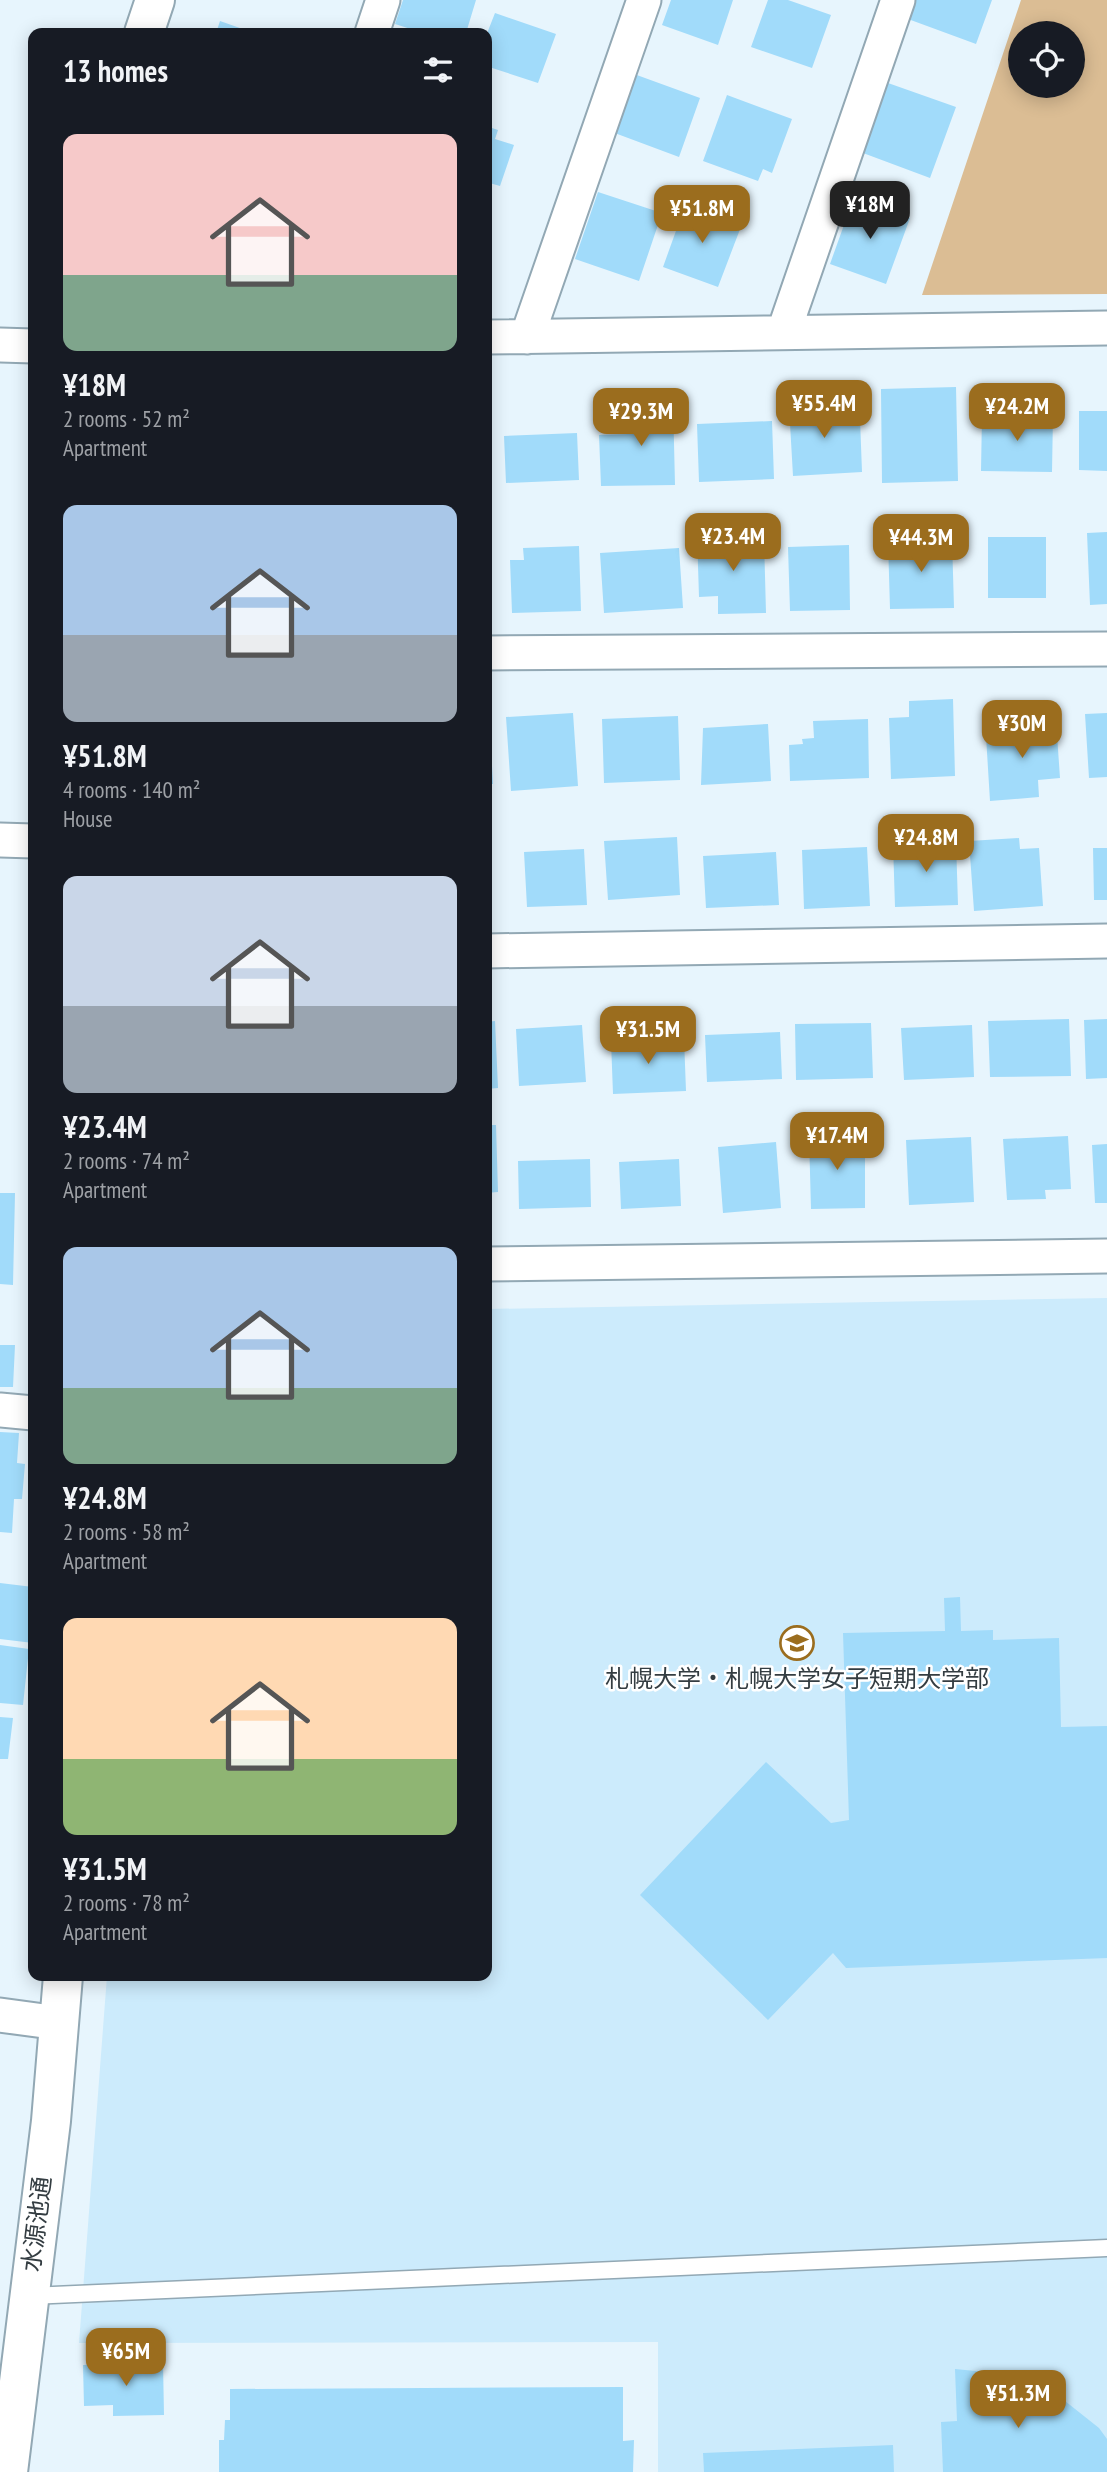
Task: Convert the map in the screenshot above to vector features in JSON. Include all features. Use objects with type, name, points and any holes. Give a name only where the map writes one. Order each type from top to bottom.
[{"type":"street","points":[[146,28],[155,0]]},
{"type":"street","points":[[374,28],[383,0]]},
{"type":"street","points":[[527,337],[644,0]]},
{"type":"street","points":[[784,331],[898,0]]},
{"type":"street","points":[[492,337],[1107,328]]},
{"type":"street","points":[[0,345],[28,346]]},
{"type":"street","points":[[492,653],[1107,649]]},
{"type":"street","points":[[0,840],[28,841]]},
{"type":"street","points":[[492,951],[1107,941]]},
{"type":"street","points":[[492,1264],[1107,1256]]},
{"type":"street","points":[[0,1410],[28,1413]]},
{"type":"street","name":"水源池通","points":[[8,2472],[51,2121],[63,1981]]},
{"type":"street","points":[[0,2015],[59,2023]]},
{"type":"lane","points":[[28,2296],[1107,2248]]},
{"type":"shaded area","points":[[1021,0],[1107,0],[1107,294],[922,295],[1008,39],[1008,98],[1085,98],[1085,21],[1014,21]]},
{"type":"shaded area","name":"札幌大学・札幌大学女子短期大学部","points":[[1107,1298],[1107,2472],[658,2472],[658,2342],[79,2343],[107,1981],[492,1981],[492,1309]]},
{"type":"building","points":[[403,0],[476,0],[468,28],[407,28],[395,24]]},
{"type":"building","points":[[671,0],[733,0],[718,45],[662,25]]},
{"type":"building","points":[[768,0],[788,0],[831,15],[812,68],[751,47]]},
{"type":"building","points":[[915,0],[992,0],[976,44],[908,19]]},
{"type":"building","points":[[495,13],[556,34],[538,83],[492,68],[492,28],[489,28]]},
{"type":"building","points":[[220,21],[240,28],[218,28]]},
{"type":"building","points":[[634,74],[700,98],[679,157],[612,132]]},
{"type":"building","points":[[888,83],[956,107],[930,178],[863,153]]},
{"type":"building","points":[[727,95],[792,119],[772,173],[763,169],[758,181],[703,161]]},
{"type":"building","points":[[492,128],[498,130],[495,139],[514,145],[500,186],[492,184]]},
{"type":"building","points":[[598,192],[662,213],[639,281],[575,259]]},
{"type":"building","points":[[854,197],[910,218],[886,284],[830,264]]},
{"type":"building","points":[[686,203],[742,224],[718,287],[663,267]]},
{"type":"building","points":[[956,387],[958,481],[882,483],[881,389]]},
{"type":"building","points":[[673,401],[675,485],[601,486],[599,435],[628,434],[627,402]]},
{"type":"building","points":[[845,403],[845,420],[860,419],[862,472],[793,476],[789,406]]},
{"type":"building","points":[[1079,411],[1107,411],[1107,471],[1079,470]]},
{"type":"building","points":[[982,415],[1053,415],[1052,472],[981,471]]},
{"type":"building","points":[[772,421],[774,479],[699,482],[697,424]]},
{"type":"building","points":[[577,433],[579,480],[506,483],[504,436]]},
{"type":"building","points":[[1107,532],[1107,604],[1090,605],[1087,533]]},
{"type":"building","points":[[737,533],[737,539],[764,539],[766,613],[718,614],[718,596],[699,597],[697,534]]},
{"type":"building","points":[[988,537],[1046,537],[1046,598],[988,598]]},
{"type":"building","points":[[952,539],[954,608],[890,609],[888,541]]},
{"type":"building","points":[[849,545],[850,610],[790,611],[788,547]]},
{"type":"building","points":[[579,546],[581,611],[512,613],[510,560],[524,560],[523,548]]},
{"type":"building","points":[[679,548],[683,608],[604,613],[600,553]]},
{"type":"building","points":[[953,699],[955,776],[891,779],[889,718],[909,717],[909,701]]},
{"type":"building","points":[[573,713],[578,786],[511,791],[506,717]]},
{"type":"building","points":[[1107,713],[1107,777],[1089,778],[1085,714]]},
{"type":"building","points":[[678,716],[680,780],[604,783],[602,719]]},
{"type":"building","points":[[868,719],[869,778],[790,781],[789,745],[803,744],[802,739],[814,738],[813,721]]},
{"type":"building","points":[[1056,720],[1060,778],[1038,780],[1039,797],[990,801],[986,736],[1013,734],[1013,723]]},
{"type":"building","points":[[768,724],[771,781],[701,785],[703,728]]},
{"type":"building","points":[[677,837],[680,895],[608,900],[604,841]]},
{"type":"building","points":[[1019,838],[1020,849],[1039,848],[1043,906],[974,911],[969,841]]},
{"type":"building","points":[[956,841],[958,905],[895,907],[893,843]]},
{"type":"building","points":[[867,847],[870,906],[804,909],[802,850]]},
{"type":"building","points":[[1093,848],[1107,848],[1107,900],[1094,900]]},
{"type":"building","points":[[584,849],[587,905],[527,907],[524,852]]},
{"type":"building","points":[[776,852],[779,905],[706,908],[703,856]]},
{"type":"building","points":[[1069,1019],[1071,1076],[990,1077],[988,1021]]},
{"type":"building","points":[[1107,1019],[1107,1078],[1086,1079],[1084,1020]]},
{"type":"building","points":[[492,1021],[495,1021],[498,1088],[492,1088]]},
{"type":"building","points":[[871,1023],[873,1078],[796,1080],[795,1024]]},
{"type":"building","points":[[582,1025],[586,1082],[519,1086],[516,1029]]},
{"type":"building","points":[[972,1025],[974,1077],[904,1080],[901,1028]]},
{"type":"building","points":[[780,1032],[782,1079],[707,1082],[705,1035]]},
{"type":"building","points":[[684,1038],[686,1091],[613,1094],[611,1041]]},
{"type":"building","points":[[492,1125],[496,1125],[498,1192],[492,1192]]},
{"type":"building","points":[[809,1136],[865,1136],[865,1208],[811,1209]]},
{"type":"building","points":[[1068,1136],[1071,1189],[1045,1190],[1046,1199],[1007,1200],[1003,1139]]},
{"type":"building","points":[[971,1137],[974,1202],[909,1205],[906,1140]]},
{"type":"building","points":[[776,1142],[781,1208],[723,1213],[718,1147]]},
{"type":"building","points":[[1107,1144],[1107,1203],[1095,1203],[1092,1145]]},
{"type":"building","points":[[590,1159],[591,1207],[519,1209],[518,1161]]},
{"type":"building","points":[[679,1159],[681,1206],[621,1209],[619,1162]]},
{"type":"building","points":[[0,1193],[15,1193],[13,1285],[0,1284]]},
{"type":"building","points":[[0,1345],[15,1345],[13,1387],[0,1387]]},
{"type":"building","points":[[0,1432],[19,1433],[17,1463],[25,1464],[22,1499],[14,1499],[12,1533],[0,1532]]},
{"type":"building","points":[[0,1583],[28,1586],[28,1642],[0,1639]]},
{"type":"building","points":[[960,1597],[961,1631],[993,1630],[993,1640],[1059,1638],[1061,1727],[1107,1726],[1107,1958],[846,1968],[833,1953],[768,2020],[640,1895],[766,1762],[831,1823],[849,1820],[843,1633],[945,1631],[944,1598]]},
{"type":"building","points":[[0,1645],[28,1649],[23,1705],[0,1703]]},
{"type":"building","points":[[0,1717],[13,1718],[8,1759],[0,1759]]},
{"type":"building","points":[[163,2363],[164,2415],[113,2416],[113,2405],[84,2406],[83,2365]]},
{"type":"building","points":[[955,2369],[996,2373],[1030,2382],[1065,2401],[1099,2428],[1107,2439],[1107,2472],[943,2472],[941,2422],[957,2421]]},
{"type":"building","points":[[623,2387],[623,2441],[634,2440],[633,2472],[219,2472],[219,2440],[224,2440],[225,2420],[230,2420],[230,2389]]},
{"type":"building","points":[[893,2445],[894,2472],[704,2472],[703,2453]]},
{"type":"place","name":"札幌大学・札幌大学女子短期大学部","points":[[797,1643]]}]
